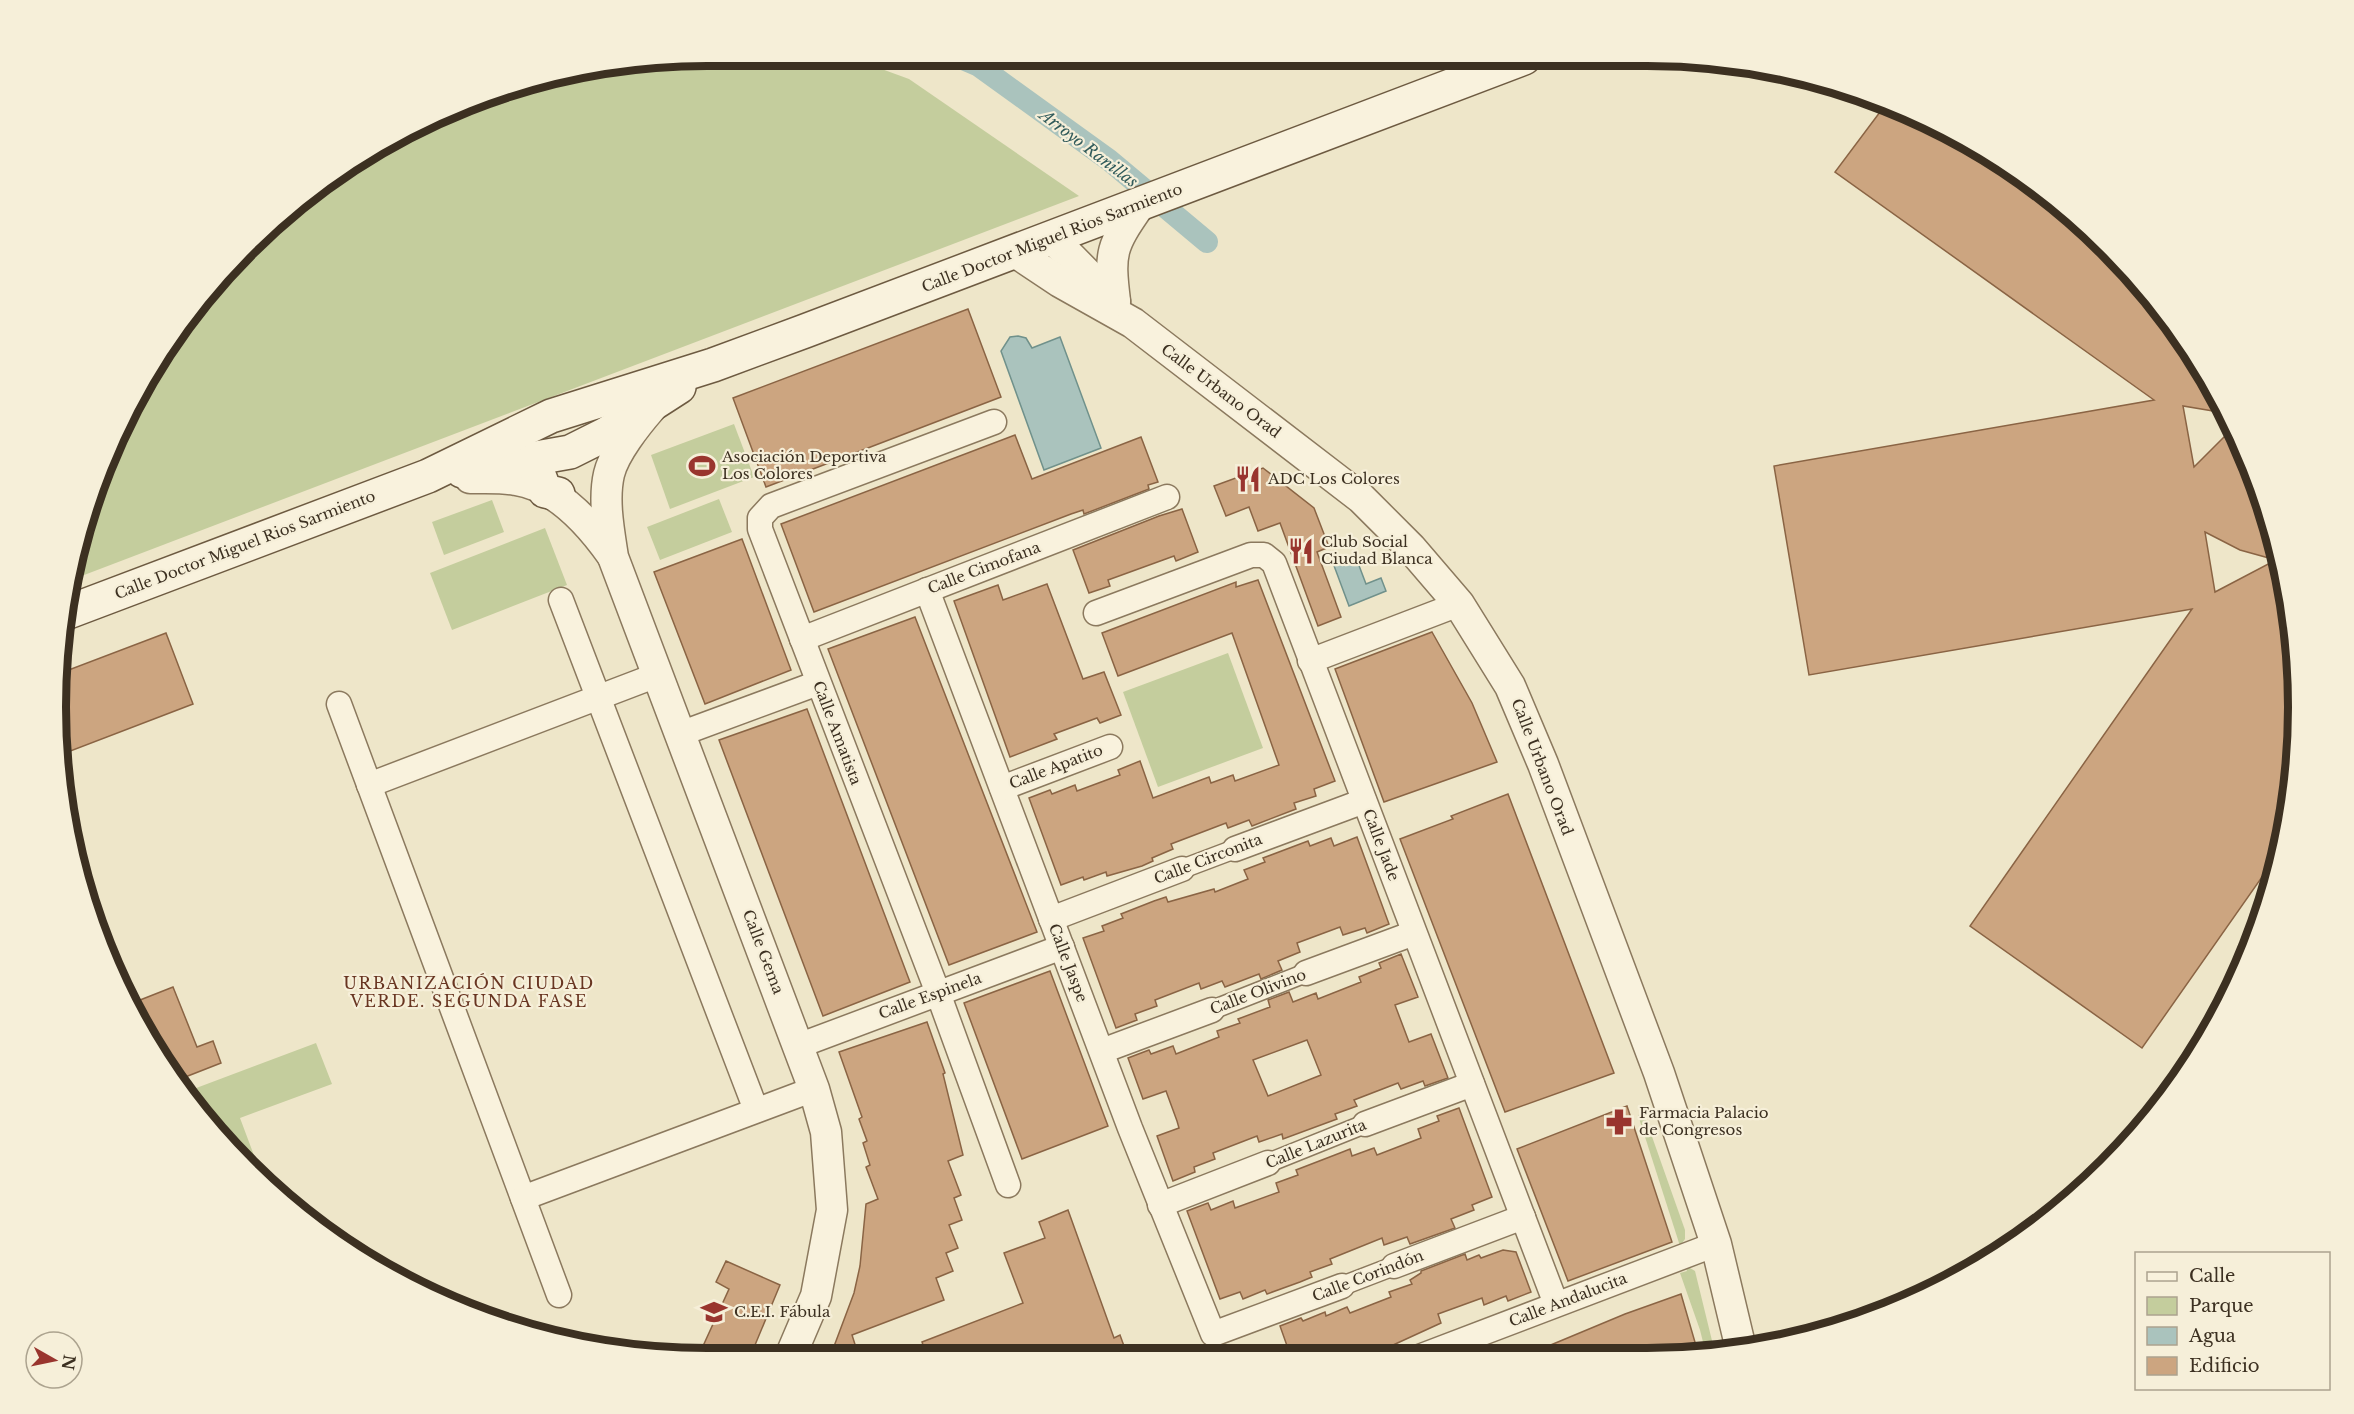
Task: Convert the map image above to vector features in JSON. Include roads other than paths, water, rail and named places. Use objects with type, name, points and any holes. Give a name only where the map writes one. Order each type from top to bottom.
[{"type":"main road","name":"Calle Doctor Miguel Rios Sarmiento","points":[[73,610],[428,476],[551,416],[713,365],[1139,206],[1503,66]]},
{"type":"main road","name":"Calle Doctor Miguel Rios Sarmiento","points":[[428,476],[570,452],[606,434],[713,365]]},
{"type":"main road","points":[[533,459],[552,492]]},
{"type":"street","points":[[1124,312],[1112,253],[1121,233],[1139,206]]},
{"type":"street","points":[[1052,238],[1060,282]]},
{"type":"street","name":"Calle Urbano Orad","points":[[1052,238],[1124,312],[1362,498],[1411,548],[1459,604],[1510,686],[1543,764],[1659,1073],[1716,1244],[1739,1342]]},
{"type":"street","name":"Calle Urbano Orad","points":[[1015,252],[1060,282],[1124,312]]},
{"type":"street","name":"Calle Gema","points":[[657,402],[635,426],[609,473],[607,507],[613,557],[814,1089],[826,1132],[832,1210],[816,1296],[794,1348]]},
{"type":"street","name":"Calle Doctor Miguel Rios Sarmiento","points":[[551,416],[570,415],[589,420],[606,434]]},
{"type":"street","points":[[533,459],[539,437],[551,416]]},
{"type":"street","name":"Calle Amatista","points":[[994,422],[771,506],[760,518],[760,529],[938,993],[1008,1185]]},
{"type":"street","points":[[552,492],[573,498],[588,495],[601,487],[609,473],[606,434]]},
{"type":"street","name":"Calle Gema","points":[[428,476],[519,480],[552,492],[594,529],[613,557]]},
{"type":"street","name":"Calle Cimofana","points":[[802,639],[1167,497]]},
{"type":"street","name":"Calle Jade","points":[[1096,613],[1251,555],[1264,555],[1274,563],[1556,1305]]},
{"type":"street","name":"Calle Jaspe","points":[[927,590],[1160,1205],[1212,1334]]},
{"type":"street","points":[[561,600],[756,1110]]},
{"type":"street","points":[[1310,661],[1459,604]]},
{"type":"street","points":[[369,785],[657,675]]},
{"type":"street","points":[[680,734],[818,683]]},
{"type":"street","points":[[339,704],[559,1295]]},
{"type":"street","name":"Calle Apatito","points":[[1002,788],[1110,747]]},
{"type":"street","name":"Calle Circonita","points":[[1052,919],[1364,801]]},
{"type":"street","name":"Calle Olivino","points":[[1102,1050],[1414,933]]},
{"type":"street","name":"Calle Espinela","points":[[798,1046],[1062,947]]},
{"type":"street","name":"Calle Lazurita","points":[[1160,1205],[1472,1084]]},
{"type":"street","points":[[523,1198],[814,1089]]},
{"type":"street","name":"Calle Corindón","points":[[1212,1334],[1523,1217]]},
{"type":"street","name":"Calle Andalucita","points":[[1443,1348],[1716,1244]]},
{"type":"water","points":[[1010,337],[1026,338],[1032,348],[1060,337],[1101,448],[1044,470],[1001,351]]},
{"type":"water","points":[[1355,555],[1366,584],[1381,578],[1386,591],[1349,606],[1333,563]]},
{"type":"waterway","name":"Arroyo Ranillas","points":[[979,66],[1109,160],[1207,242]]},
{"type":"place","name":"Asociación Deportiva Los Colores","points":[[702,466]]},
{"type":"place","name":"ADC Los Colores","points":[[1248,479]]},
{"type":"place","name":"Club Social Ciudad Blanca","points":[[1301,551]]},
{"type":"place","name":"Farmacia Palacio de Congresos","points":[[1619,1122]]},
{"type":"place","name":"C.E.I. Fábula","points":[[714,1312]]},
{"type":"district","name":"URBANIZACIÓN CIUDAD VERDE. SEGUNDA FASE","points":[[469,992]]}]
